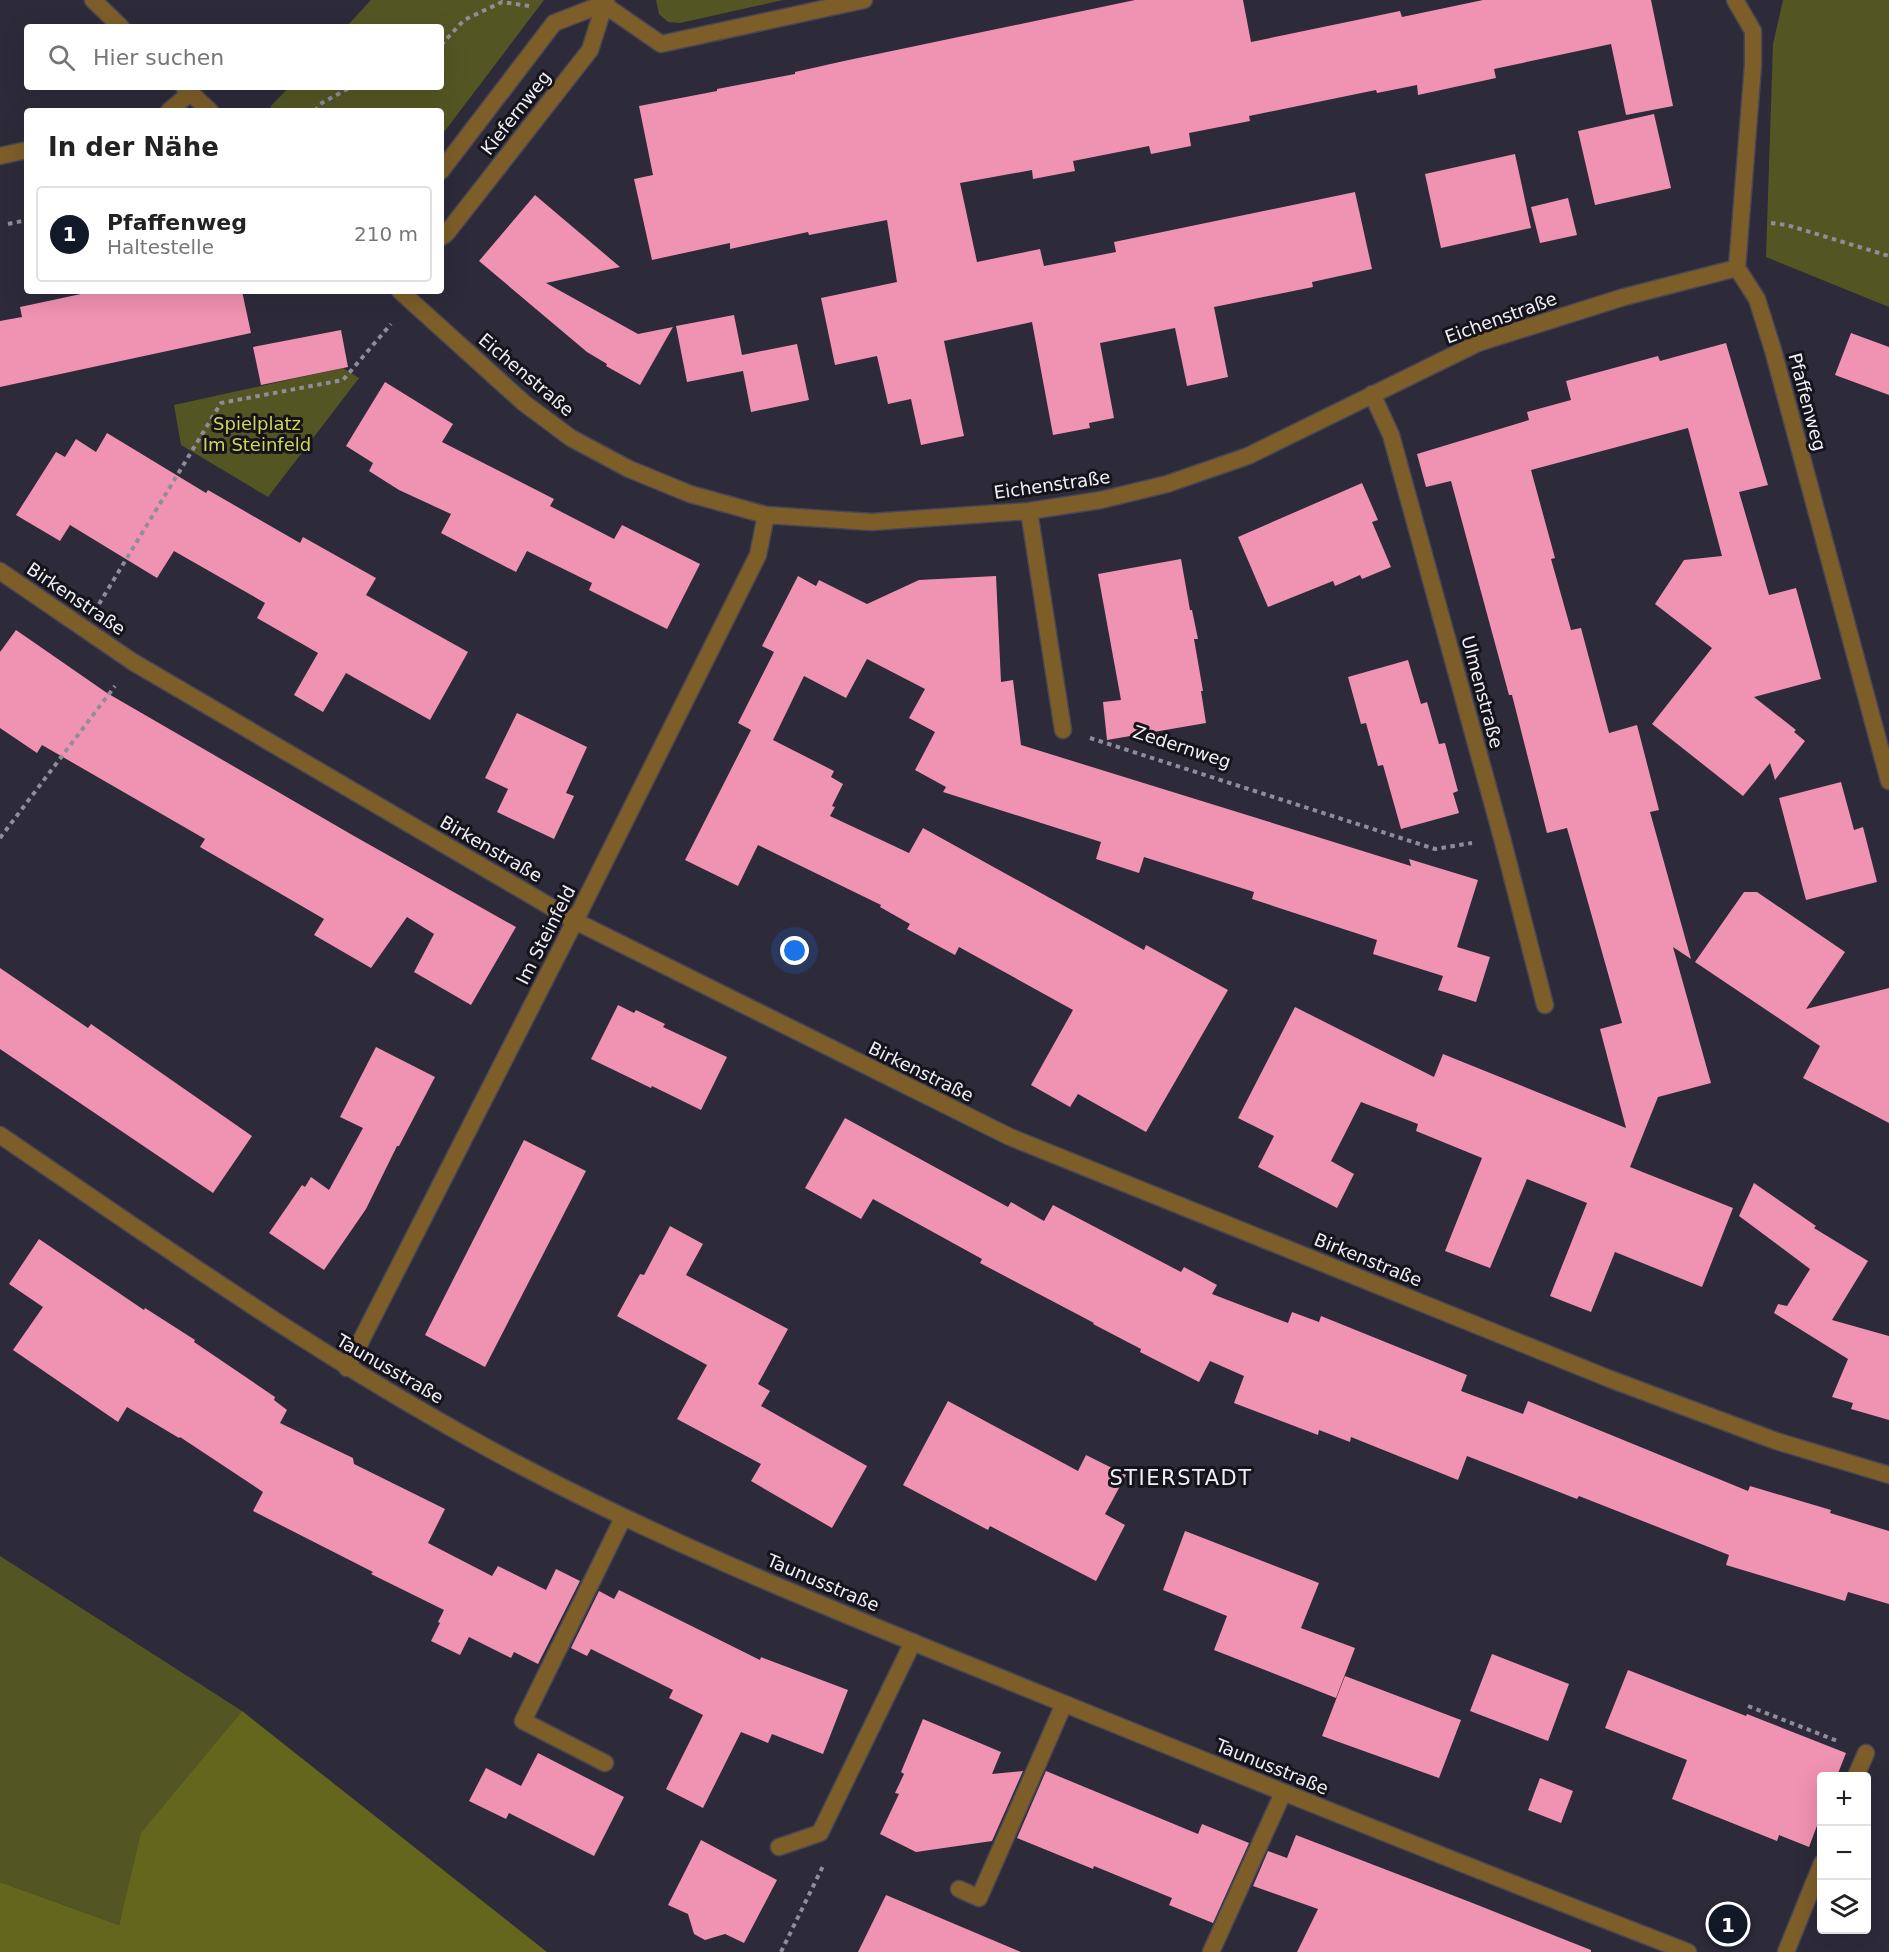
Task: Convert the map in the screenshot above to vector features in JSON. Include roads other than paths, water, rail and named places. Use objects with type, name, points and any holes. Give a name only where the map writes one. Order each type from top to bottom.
[{"type":"street","points":[[93,0],[118,24]]},
{"type":"street","points":[[604,2],[661,44],[864,0]]},
{"type":"street","points":[[1735,0],[1753,31],[1753,65],[1737,268]]},
{"type":"street","name":"Kiefernweg","points":[[444,167],[554,22],[604,2]]},
{"type":"street","name":"Kiefernweg","points":[[444,235],[590,50],[604,2]]},
{"type":"street","points":[[172,108],[187,90],[207,108]]},
{"type":"street","points":[[0,156],[24,151]]},
{"type":"street","name":"Eichenstraße","points":[[405,296],[524,404],[571,438],[629,469],[690,494],[766,515],[871,522],[1029,511],[1101,500],[1167,484],[1248,456],[1478,343],[1624,297],[1737,268]]},
{"type":"street","name":"Pfaffenweg","points":[[1737,268],[1757,299],[1773,350],[1889,781]]},
{"type":"street","name":"Ulmenstraße","points":[[1372,394],[1391,435],[1502,838],[1545,1005]]},
{"type":"street","points":[[1029,511],[1063,730]]},
{"type":"street","name":"Im Steinfeld","points":[[347,1368],[575,921],[758,555],[766,515]]},
{"type":"street","name":"Birkenstraße","points":[[0,571],[133,662],[575,921],[1010,1137],[1610,1379],[1776,1441],[1889,1475]]},
{"type":"street","name":"Taunusstraße","points":[[0,1135],[347,1368],[523,1467],[622,1518],[913,1642],[1283,1793],[1688,1952]]},
{"type":"street","points":[[605,1763],[523,1721],[622,1518]]},
{"type":"street","points":[[779,1847],[820,1833],[913,1642]]},
{"type":"street","points":[[959,1889],[979,1898],[1065,1704]]},
{"type":"street","points":[[1858,1772],[1866,1753]]},
{"type":"street","points":[[1211,1952],[1283,1793]]},
{"type":"street","points":[[1786,1952],[1817,1873]]},
{"type":"place","name":"Pfaffenweg","points":[[1728,1924]]},
{"type":"district","name":"STIERSTADT","points":[[1181,1478]]},
{"type":"park label","name":"Spielplatz Im Steinfeld","points":[[257,434]]}]
